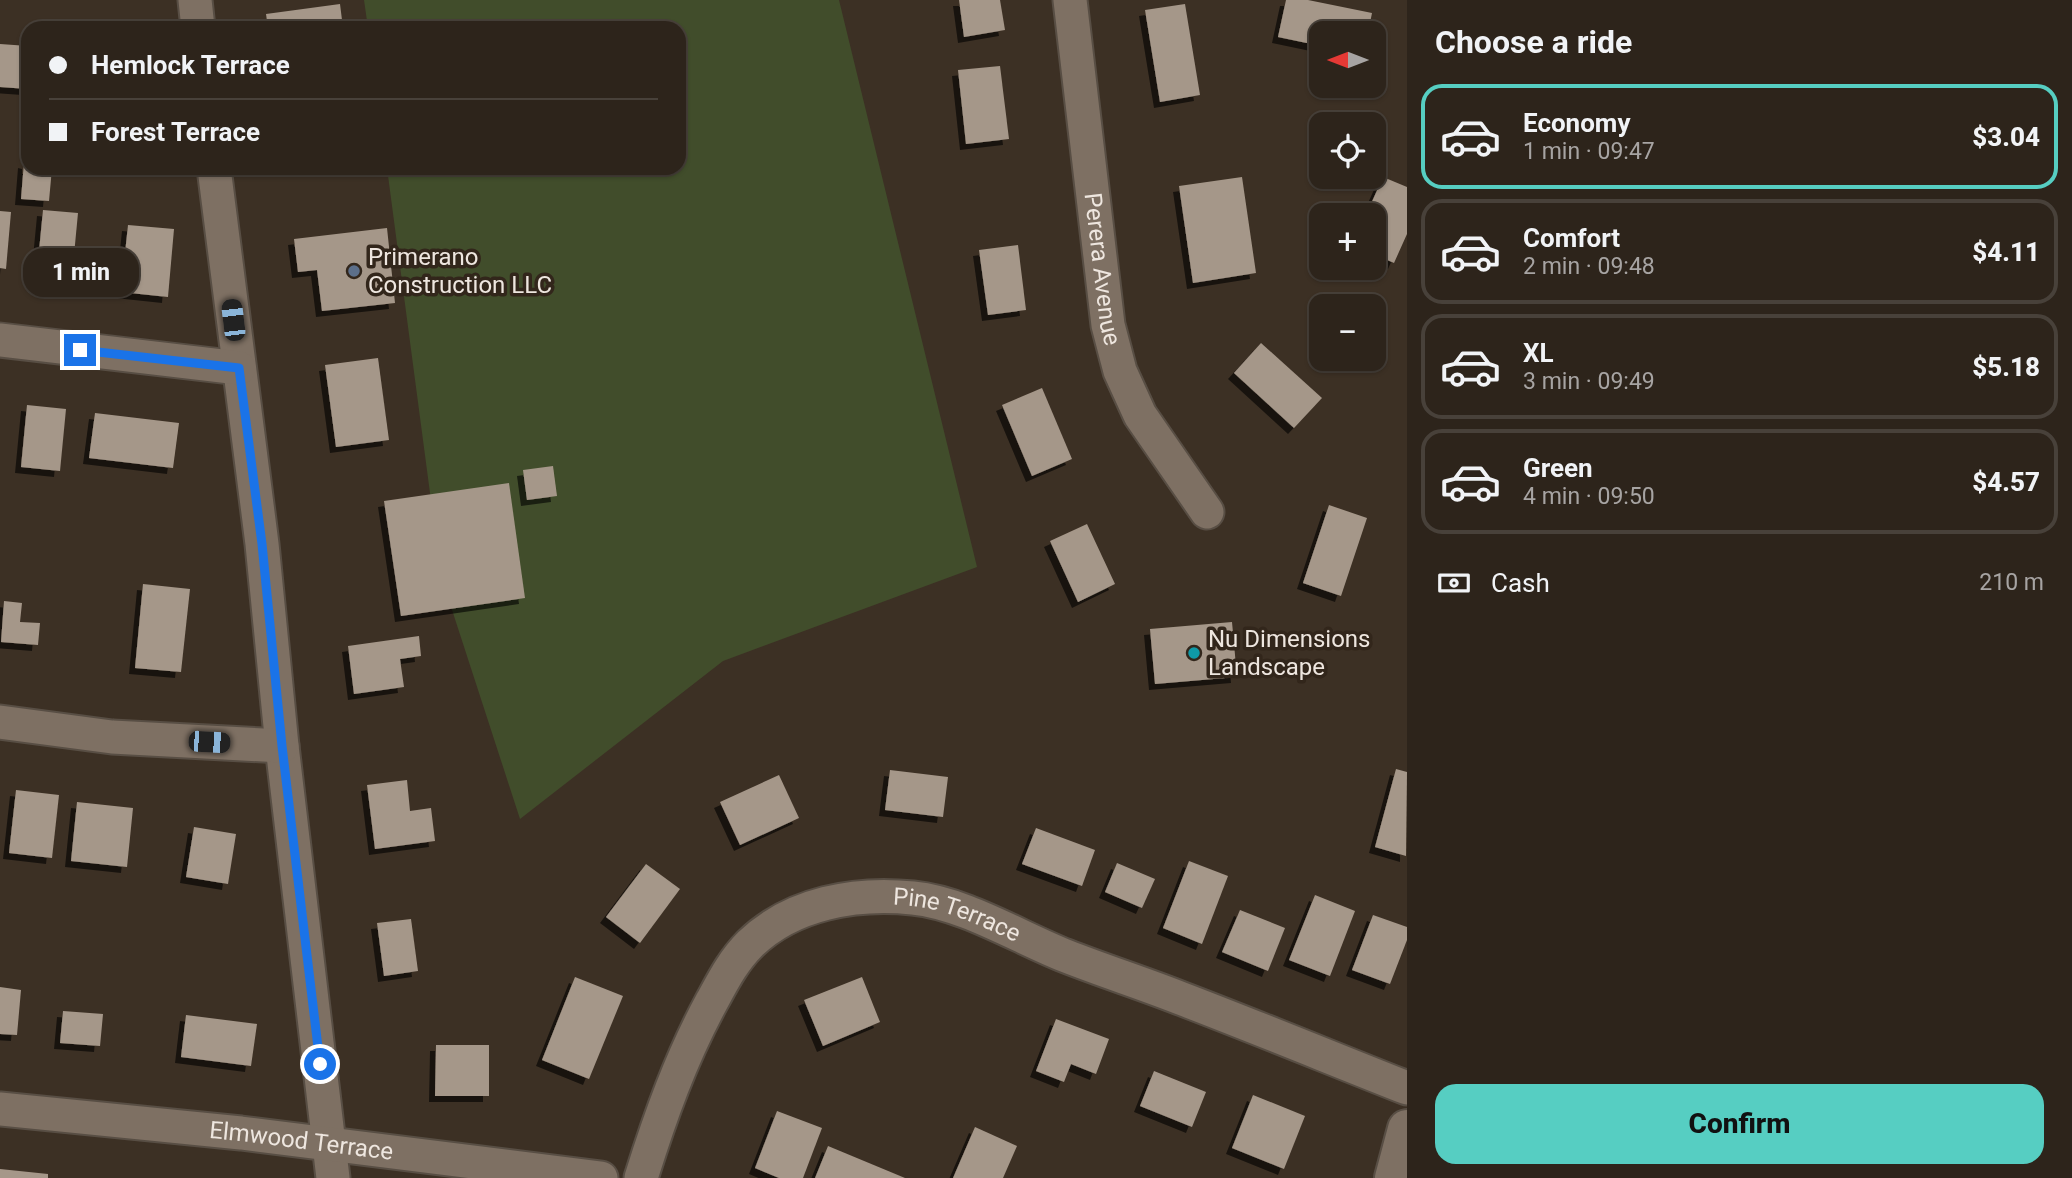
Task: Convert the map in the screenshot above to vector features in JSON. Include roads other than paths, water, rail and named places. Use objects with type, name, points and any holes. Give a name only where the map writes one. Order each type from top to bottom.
[{"type":"street","points":[[195,0],[197,21]]},
{"type":"street","name":"Perera Avenue","points":[[1070,0],[1108,325],[1120,371],[1140,415],[1207,512]]},
{"type":"street","points":[[216,175],[262,544],[282,746],[333,1178]]},
{"type":"street","points":[[0,340],[239,368]]},
{"type":"street","points":[[0,722],[112,737],[282,746]]},
{"type":"street","name":"Pine Terrace","points":[[641,1178],[664,1105],[688,1047],[730,967],[750,944],[777,924],[808,909],[842,899],[879,896],[916,898],[951,906],[1066,956],[1407,1088]]},
{"type":"street","name":"Elmwood Terrace","points":[[0,1109],[330,1144],[601,1178]]},
{"type":"street","points":[[1394,1178],[1407,1129]]},
{"type":"place","name":"Primerano Construction LLC","points":[[354,271]]},
{"type":"place","name":"Nu Dimensions Landscape","points":[[1194,653]]}]
